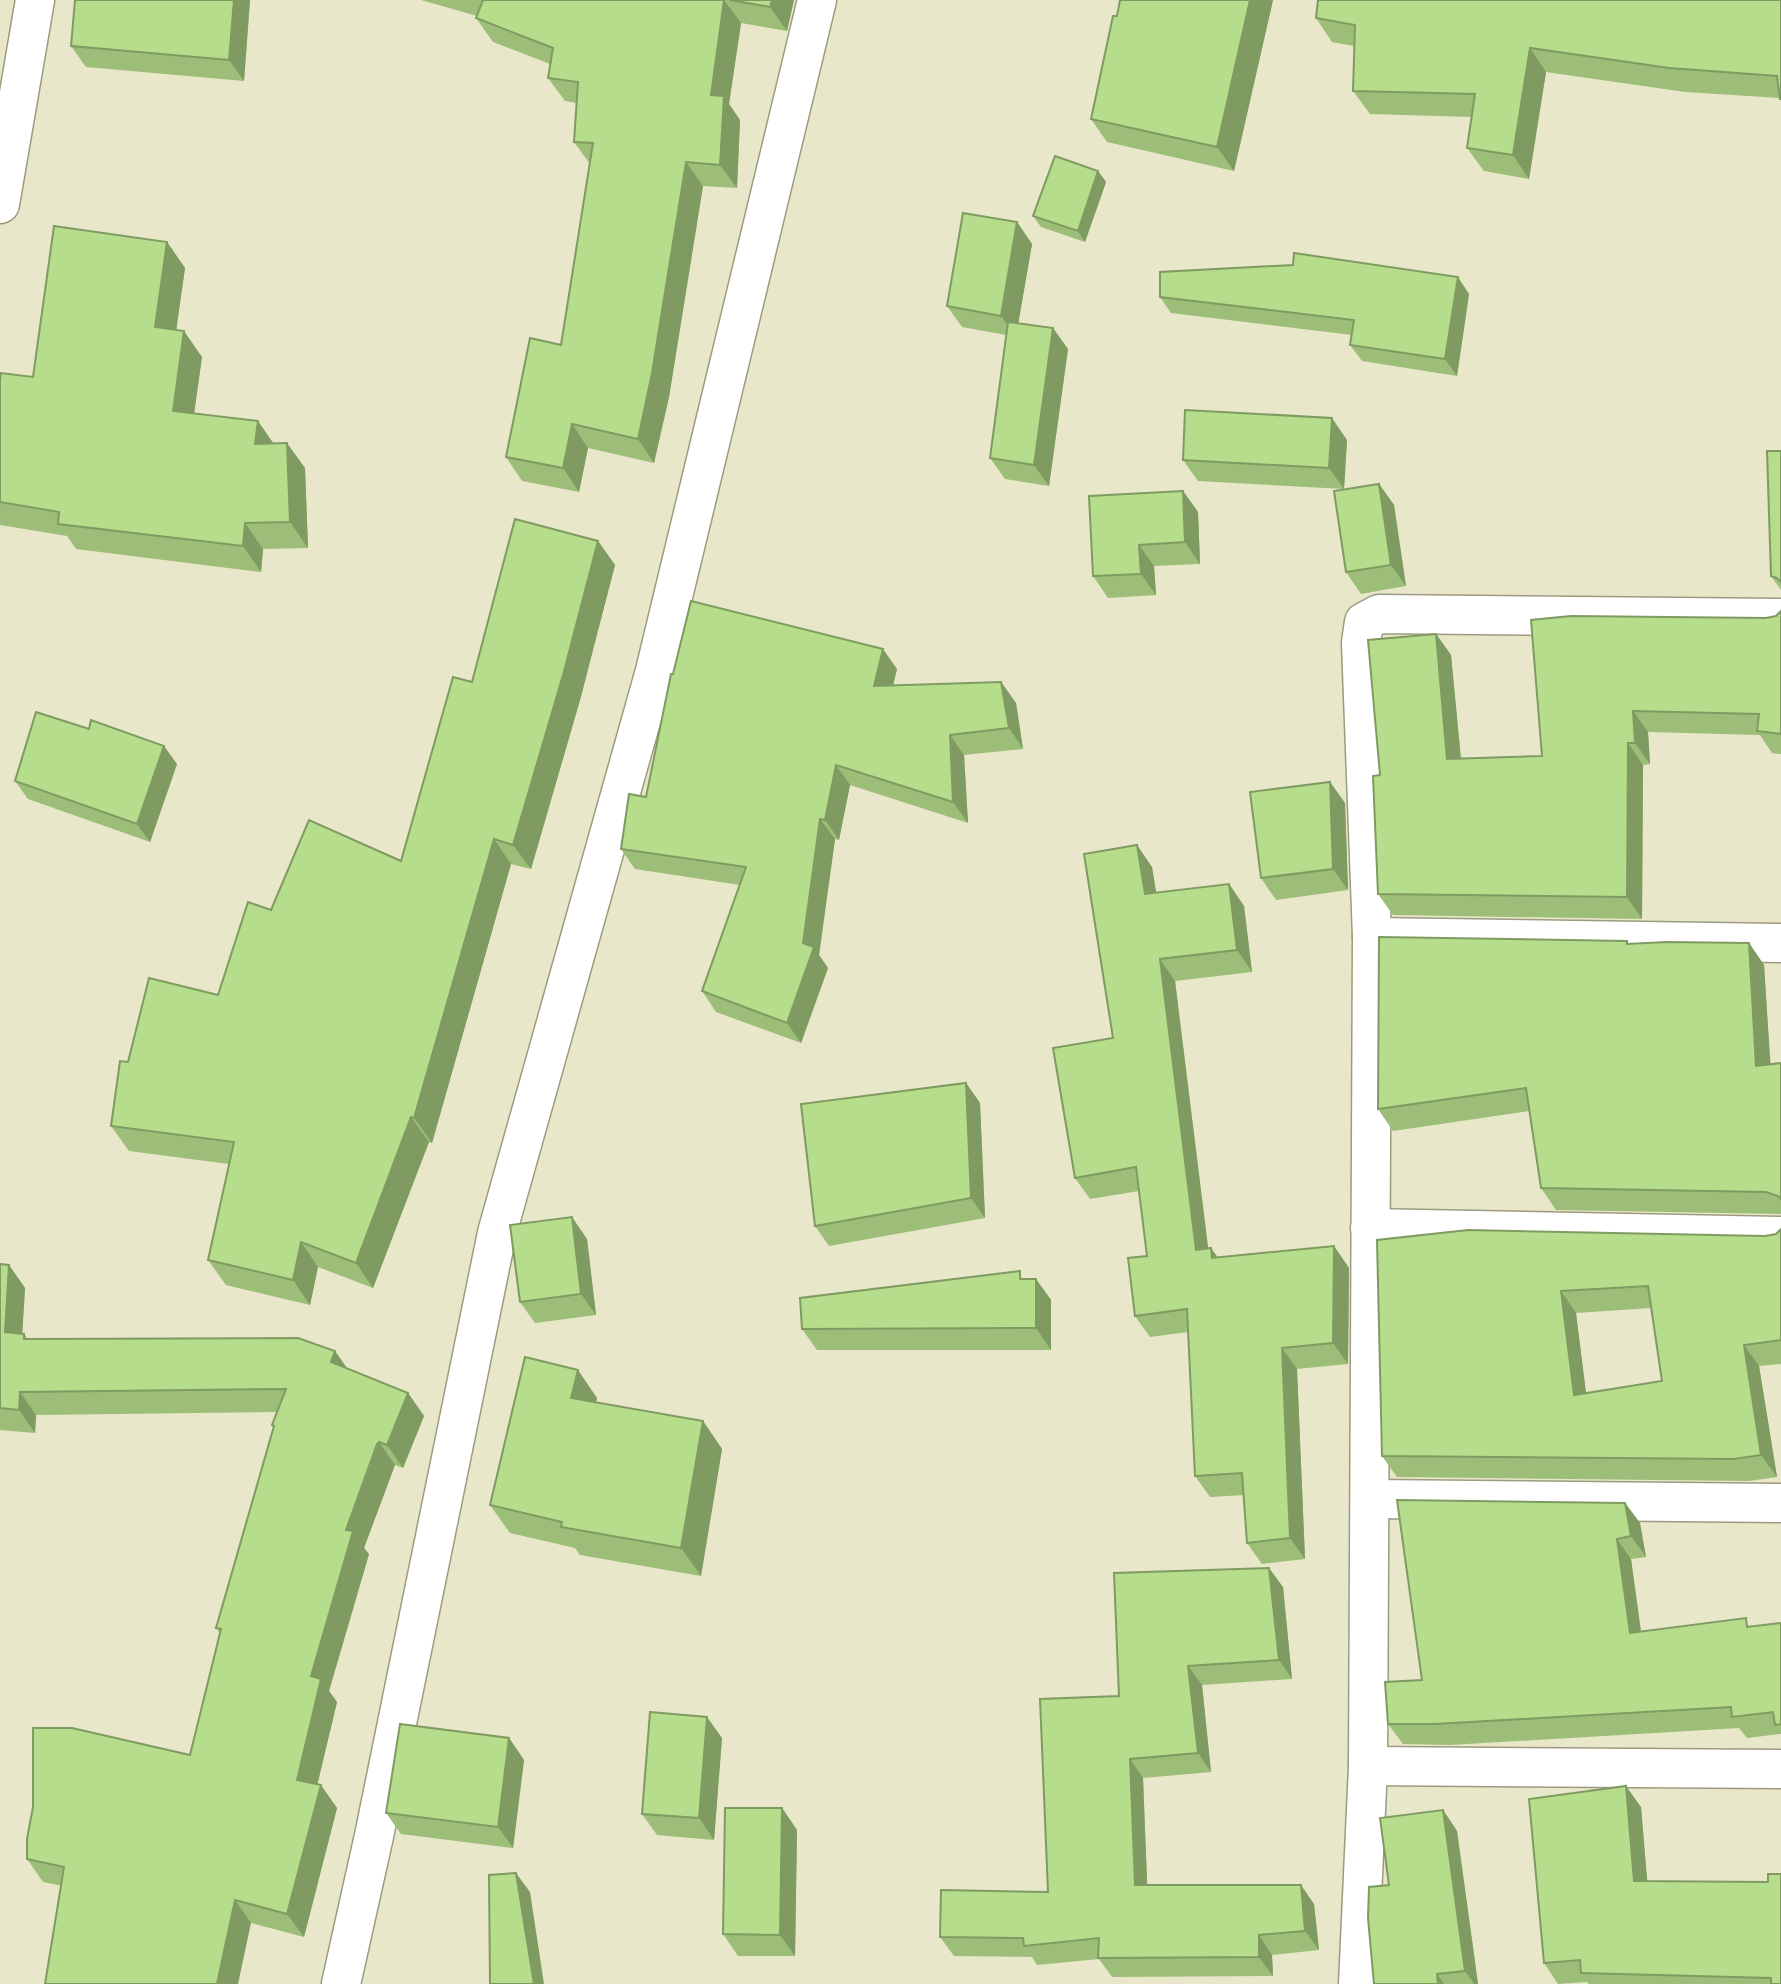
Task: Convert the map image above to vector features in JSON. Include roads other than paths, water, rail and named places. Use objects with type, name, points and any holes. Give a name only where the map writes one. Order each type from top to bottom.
[{"type":"street","points":[[0,204],[35,0]]},
{"type":"street","points":[[341,1984],[377,1823],[497,1233],[655,671],[817,0]]},
{"type":"street","points":[[1358,1984],[1368,1766],[1370,1499],[1371,937],[1361,643],[1364,622],[1380,614],[1781,618]]},
{"type":"street","points":[[1371,937],[1781,943]]},
{"type":"street","points":[[1370,1228],[1781,1236]]},
{"type":"street","points":[[1370,1499],[1781,1503]]},
{"type":"street","points":[[1368,1766],[1781,1769]]}]
